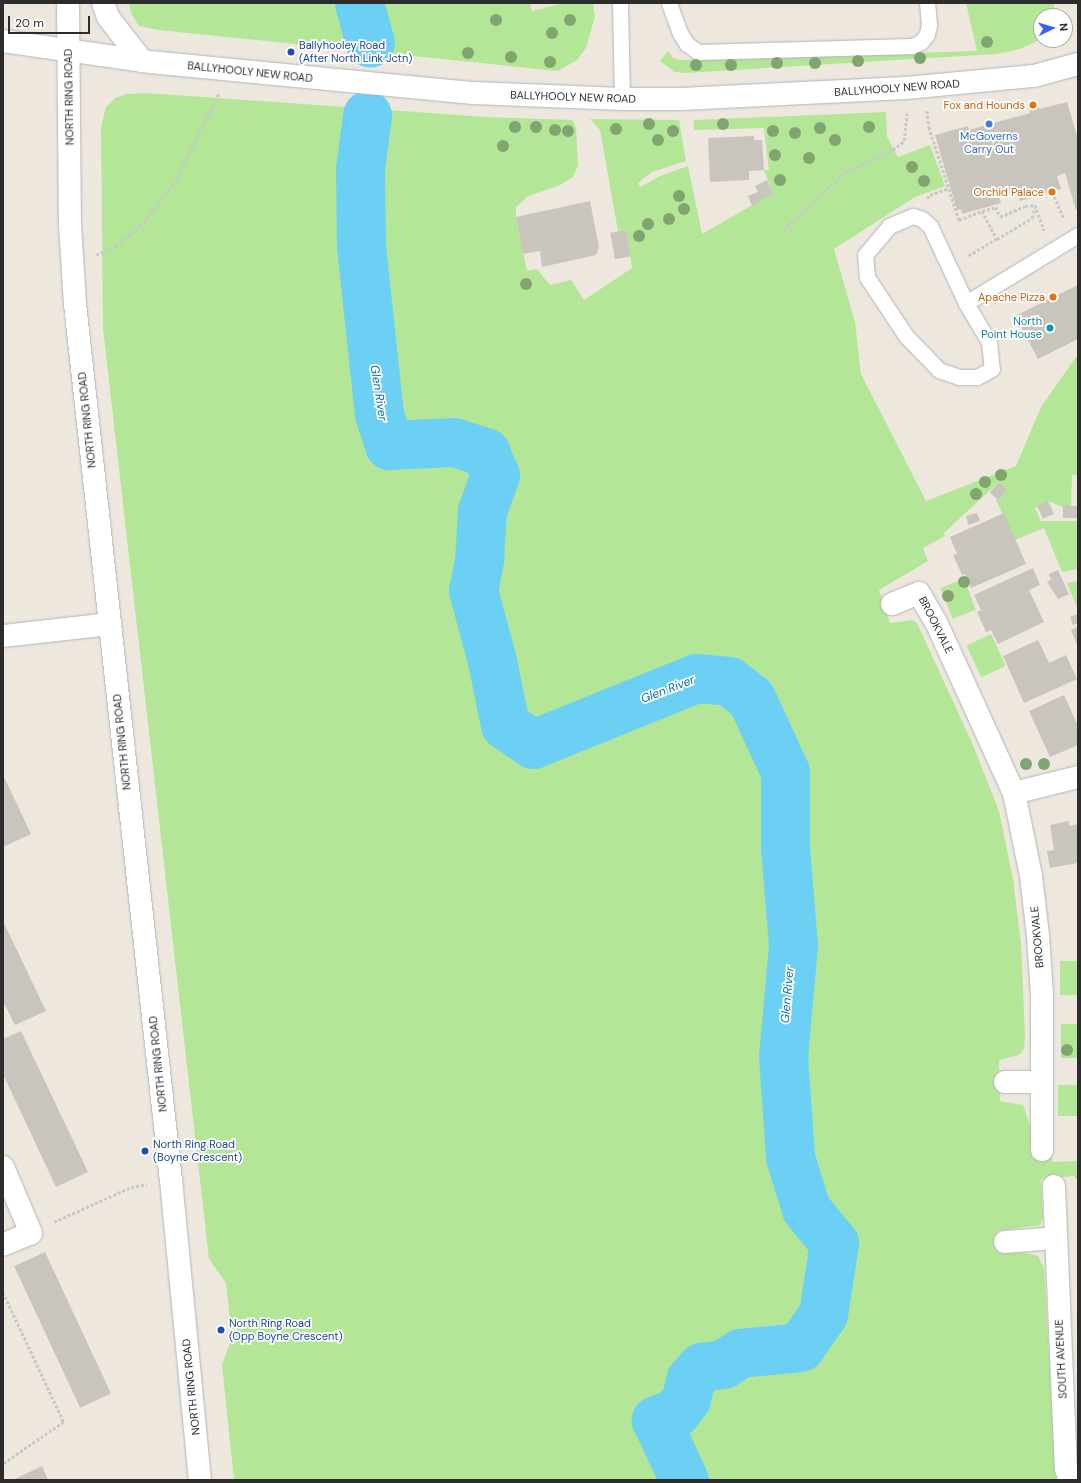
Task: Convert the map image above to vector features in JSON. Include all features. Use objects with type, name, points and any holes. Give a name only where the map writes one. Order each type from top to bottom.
[{"type":"main road","name":"NORTH RING ROAD","points":[[68,3],[72,262],[171,1180],[200,1480]]},
{"type":"main road","points":[[103,3],[108,17],[142,61]]},
{"type":"main road","name":"BALLYHOOLY NEW ROAD","points":[[3,41],[20,42],[68,51],[142,61],[474,93],[622,98],[687,99],[906,88],[1034,76],[1078,64]]},
{"type":"main road","name":"BROOKVALE","points":[[892,604],[919,593],[936,622],[1014,794],[1031,876],[1038,936],[1042,1082],[1042,1150]]},
{"type":"main road","points":[[3,636],[110,624]]},
{"type":"main road","points":[[1014,794],[1078,777]]},
{"type":"main road","points":[[1004,1082],[1042,1082]]},
{"type":"main road","points":[[3,1167],[31,1233],[3,1245]]},
{"type":"main road","name":"SOUTH AVENUE","points":[[1054,1186],[1066,1469],[1070,1480]]},
{"type":"main road","points":[[1005,1242],[1056,1238]]},
{"type":"lane","points":[[620,3],[622,98]]},
{"type":"lane","points":[[669,3],[680,33],[687,44],[698,52],[912,46],[921,42],[927,34],[928,7]]},
{"type":"lane","points":[[913,216],[922,219],[930,226],[951,267],[966,303],[989,342],[992,369],[977,377],[959,377],[939,370],[906,336],[867,278],[865,255],[889,226],[913,216]]},
{"type":"lane","points":[[966,303],[1078,235]]},
{"type":"path","points":[[72,262],[97,255],[116,246],[144,222],[175,182],[208,118],[226,69]]},
{"type":"path","points":[[783,230],[847,171],[893,150],[904,141],[906,88]]},
{"type":"path","points":[[926,107],[929,127],[959,220],[996,207],[1000,217],[1025,206],[1036,205]]},
{"type":"path","points":[[937,193],[949,188]]},
{"type":"path","points":[[1052,192],[1060,209]]},
{"type":"path","points":[[1036,205],[1045,235]]},
{"type":"path","points":[[951,267],[1032,218],[1036,205]]},
{"type":"path","points":[[982,211],[997,239]]},
{"type":"path","points":[[31,1233],[130,1187],[171,1180]]},
{"type":"path","points":[[3,1292],[64,1422],[3,1464]]},
{"type":"green space","points":[[129,3],[530,3],[532,11],[563,3],[593,3],[595,16],[586,48],[577,60],[558,71],[158,30],[139,26],[131,13]]},
{"type":"green space","points":[[966,3],[1054,3],[1054,8],[1033,8],[1033,43],[1020,49],[996,54],[685,73],[675,72],[660,61],[668,51],[673,58],[680,60],[977,51]]},
{"type":"green space","points":[[147,93],[486,117],[573,120],[576,129],[578,165],[573,177],[558,186],[528,196],[516,207],[516,217],[527,271],[537,269],[550,285],[571,280],[584,300],[632,268],[626,230],[618,231],[600,130],[590,119],[679,120],[686,161],[652,172],[638,183],[640,187],[660,176],[688,166],[702,234],[773,193],[764,170],[769,170],[764,128],[694,130],[694,120],[886,112],[887,137],[898,157],[930,145],[945,186],[915,197],[834,249],[855,322],[861,374],[926,501],[1016,466],[1041,407],[1078,354],[1078,475],[1072,475],[1071,507],[1063,507],[1048,501],[1035,508],[1041,521],[1078,521],[1078,569],[1062,572],[1044,528],[1015,540],[996,500],[1007,489],[999,482],[944,533],[945,536],[923,548],[928,561],[879,590],[890,623],[912,620],[917,623],[973,745],[999,811],[1013,879],[1021,944],[1025,1036],[1024,1049],[1019,1055],[999,1060],[1000,1101],[1023,1105],[1031,1129],[1032,1158],[1052,1158],[1053,1162],[1078,1161],[1078,1179],[1075,1179],[1075,1176],[1041,1179],[1043,1218],[1040,1225],[997,1231],[999,1253],[1027,1253],[1038,1256],[1044,1268],[1056,1480],[234,1480],[222,1365],[232,1337],[226,1283],[209,1259],[103,328],[101,127],[106,107],[115,98],[127,94]]},
{"type":"green space","points":[[964,579],[976,610],[952,619],[941,588]]},
{"type":"green space","points":[[1078,581],[1078,610],[1067,583]]},
{"type":"green space","points":[[991,634],[1006,666],[981,677],[967,645]]},
{"type":"green space","points":[[1060,961],[1078,961],[1078,995],[1060,995]]},
{"type":"green space","points":[[1061,1024],[1078,1024],[1078,1058],[1061,1058]]},
{"type":"green space","points":[[1058,1085],[1078,1085],[1078,1116],[1058,1116]]},
{"type":"building","points":[[1067,102],[1078,139],[1078,209],[1076,210],[1065,173],[1057,176],[1061,189],[1020,201],[1017,188],[998,193],[1001,203],[962,214],[961,209],[957,210],[935,135],[968,126],[969,130],[1030,113],[1028,106],[1038,104],[1039,109]]},
{"type":"building","points":[[754,136],[754,140],[762,140],[764,170],[749,171],[749,180],[710,182],[708,138]]},
{"type":"building","points":[[767,180],[773,193],[752,206],[748,196],[758,192],[755,186]]},
{"type":"building","points":[[590,201],[599,247],[596,255],[542,267],[540,251],[523,254],[516,217]]},
{"type":"building","points":[[626,230],[631,257],[615,259],[610,233]]},
{"type":"building","name":"North Point House","points":[[1078,285],[1078,339],[1038,359],[1015,316]]},
{"type":"building","points":[[999,482],[1007,489],[998,500],[990,493]]},
{"type":"building","points":[[1048,501],[1054,514],[1043,519],[1037,506]]},
{"type":"building","points":[[1063,506],[1078,506],[1078,518],[1063,518]]},
{"type":"building","points":[[977,513],[980,521],[968,525],[966,516]]},
{"type":"building","points":[[1004,513],[1026,564],[971,588],[965,574],[962,575],[953,555],[957,554],[950,537]]},
{"type":"building","points":[[1033,568],[1040,585],[1029,590],[1044,622],[998,644],[991,630],[986,632],[977,612],[981,610],[974,595]]},
{"type":"building","points":[[1058,570],[1069,594],[1058,599],[1047,582],[1051,580],[1049,574]]},
{"type":"building","points":[[1077,614],[1078,623],[1073,625],[1070,617]]},
{"type":"building","points":[[1078,627],[1078,647],[1071,630]]},
{"type":"building","points":[[1038,640],[1049,663],[1066,655],[1077,679],[1024,703],[1003,656]]},
{"type":"building","points":[[1064,695],[1078,726],[1078,745],[1050,757],[1029,711]]},
{"type":"building","points":[[3,775],[31,834],[3,847]]},
{"type":"building","points":[[1069,821],[1069,826],[1078,824],[1078,863],[1050,868],[1047,851],[1054,850],[1050,825]]},
{"type":"building","points":[[3,921],[46,1011],[15,1025],[3,1001]]},
{"type":"building","points":[[21,1031],[88,1172],[56,1187],[3,1074],[3,1039]]},
{"type":"building","points":[[45,1252],[111,1393],[80,1408],[14,1266]]},
{"type":"building","points":[[42,1466],[48,1480],[13,1480]]},
{"type":"waterway","name":"Glen River","points":[[359,3],[370,43]]},
{"type":"waterway","name":"Glen River","points":[[367,115],[360,169],[361,246],[379,414],[389,445],[454,442],[485,452],[495,475],[482,510],[479,560],[473,590],[492,661],[505,725],[533,744],[696,678],[729,681],[751,698],[785,772],[785,848],[793,945],[783,1056],[790,1157],[806,1209],[834,1243],[823,1314],[800,1347],[740,1353],[723,1364],[701,1367],[690,1380],[686,1399],[676,1412],[656,1420],[684,1480]]},
{"type":"place","name":"Ballyhooley Road (After North Link Jctn)","points":[[291,52]]},
{"type":"place","name":"Fox and Hounds","points":[[1033,105]]},
{"type":"place","name":"McGoverns Carry Out","points":[[989,124]]},
{"type":"place","name":"Orchid Palace","points":[[1052,192]]},
{"type":"place","name":"Apache Pizza","points":[[1053,297]]},
{"type":"place","name":"North Point House","points":[[1050,328]]},
{"type":"place","name":"North Ring Road (Boyne Crescent)","points":[[145,1151]]},
{"type":"place","name":"North Ring Road (Opp Boyne Crescent)","points":[[221,1330]]}]
